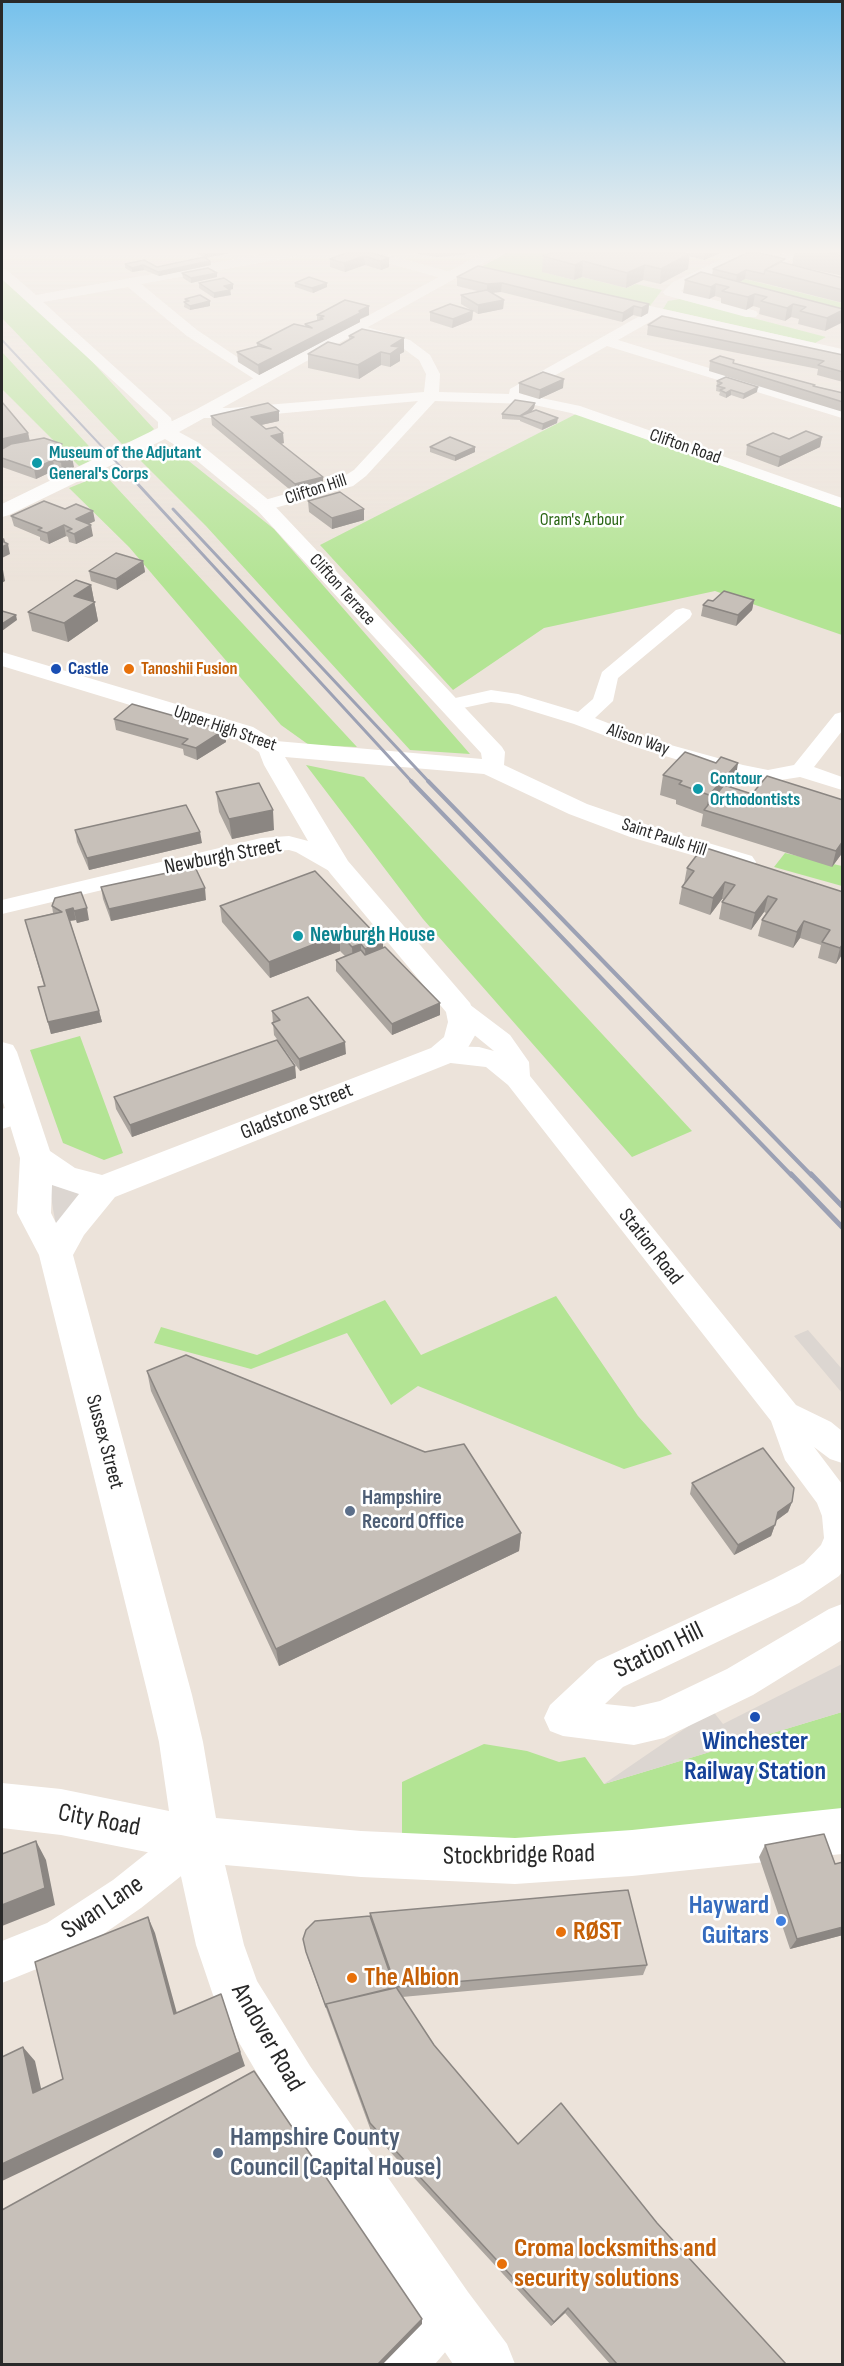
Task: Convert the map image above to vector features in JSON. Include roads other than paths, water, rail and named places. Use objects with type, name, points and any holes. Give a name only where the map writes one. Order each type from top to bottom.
[{"type":"main road","points":[[2,511],[166,432],[292,363]]},
{"type":"main road","name":"Clifton Terrace","points":[[166,432],[188,445],[264,506],[493,752],[494,760],[481,766]]},
{"type":"main road","name":"Upper High Street","points":[[2,659],[244,732],[270,747],[481,766]]},
{"type":"main road","points":[[270,747],[281,774],[339,867]]},
{"type":"main road","name":"Saint Pauls Hill","points":[[481,766],[578,809],[639,831],[765,870]]},
{"type":"main road","name":"Station Road","points":[[339,867],[460,1010]]},
{"type":"main road","name":"Gladstone Street","points":[[56,1255],[72,1226],[103,1188],[442,1054],[456,1044],[462,1032],[464,1022],[460,1010]]},
{"type":"main road","name":"Sussex Street","points":[[2,1052],[11,1116],[36,1158],[34,1213],[56,1255],[170,1695],[181,1742],[196,1839]]},
{"type":"main road","points":[[36,1158],[64,1177],[103,1188]]},
{"type":"main road","name":"City Road","points":[[2,1806],[61,1812],[196,1839]]},
{"type":"main road","name":"Stockbridge Road","points":[[196,1839],[361,1854],[515,1861],[632,1853],[843,1831]]},
{"type":"main road","name":"Andover Road","points":[[196,1839],[220,1945],[238,1995],[291,2084],[448,2312],[487,2364]]},
{"type":"street","points":[[104,363],[166,421],[166,432]]},
{"type":"street","points":[[237,363],[262,380]]},
{"type":"street","points":[[428,363],[432,369],[431,396]]},
{"type":"street","points":[[506,397],[567,363]]},
{"type":"street","points":[[679,363],[843,414]]},
{"type":"street","name":"Clifton Road","points":[[203,413],[230,414],[347,401],[431,396],[506,397],[556,404],[843,503]]},
{"type":"street","name":"Clifton Hill","points":[[264,506],[347,482],[360,473],[431,396]]},
{"type":"street","name":"Alison Way","points":[[581,720],[603,701],[609,676],[682,614]]},
{"type":"street","name":"Alison Way","points":[[450,705],[491,696],[511,698],[581,720],[642,743],[740,771],[768,776],[801,770],[843,784]]},
{"type":"street","points":[[801,770],[843,718]]},
{"type":"street","name":"Newburgh Street","points":[[2,907],[261,845],[289,843],[304,847],[339,867]]},
{"type":"street","name":"Station Road","points":[[460,1010],[501,1041],[516,1062],[517,1078]]},
{"type":"street","name":"Station Road","points":[[442,1054],[479,1056],[495,1060],[517,1078],[785,1415]]},
{"type":"street","points":[[785,1415],[819,1432],[843,1449]]},
{"type":"street","name":"Station Hill","points":[[785,1415],[797,1450],[831,1495],[839,1516],[841,1538],[835,1554],[827,1565],[786,1591],[610,1674],[563,1718],[633,1726],[664,1719],[740,1682],[843,1622]]},
{"type":"street","name":"Swan Lane","points":[[2,1962],[61,1938],[127,1894],[196,1839]]},
{"type":"street","points":[[404,2364],[448,2312]]},
{"type":"railway","points":[[24,363],[136,483]]},
{"type":"railway","points":[[135,481],[413,783]]},
{"type":"railway","points":[[173,509],[430,783]]},
{"type":"railway","points":[[411,781],[792,1176]]},
{"type":"railway","points":[[428,781],[812,1176]]},
{"type":"railway","points":[[791,1174],[842,1227]]},
{"type":"railway","points":[[811,1174],[842,1206]]},
{"type":"place","name":"Museum of the Adjutant General's Corps","points":[[37,463]]},
{"type":"place","name":"Castle","points":[[56,669]]},
{"type":"place","name":"Tanoshii Fusion","points":[[129,669]]},
{"type":"place","name":"Contour Orthodontists","points":[[698,789]]},
{"type":"place","name":"Newburgh House","points":[[298,936]]},
{"type":"place","name":"Hampshire Record Office","points":[[350,1511]]},
{"type":"place","name":"Winchester Railway Station","points":[[755,1717]]},
{"type":"place","name":"Hayward Guitars","points":[[781,1921]]},
{"type":"place","name":"RØST","points":[[561,1932]]},
{"type":"place","name":"The Albion","points":[[352,1978]]},
{"type":"place","name":"Hampshire County Council (Capital House)","points":[[218,2153]]},
{"type":"place","name":"Croma locksmiths and security solutions","points":[[502,2264]]},
{"type":"park label","name":"Oram's Arbour","points":[[582,520]]}]
